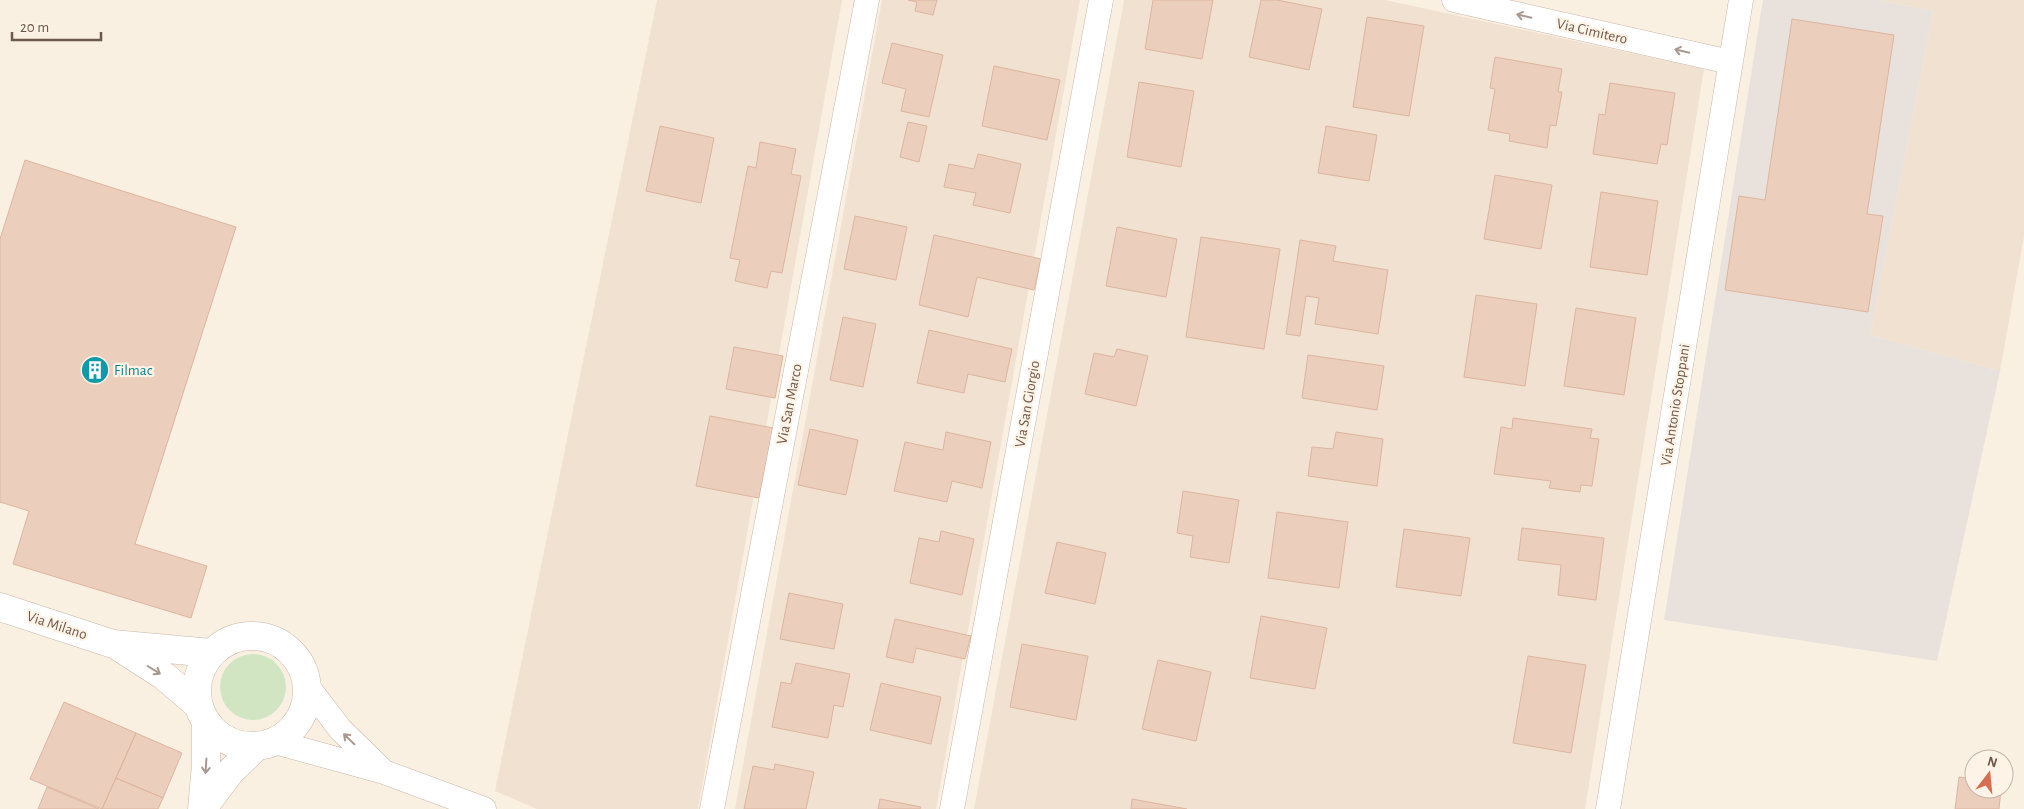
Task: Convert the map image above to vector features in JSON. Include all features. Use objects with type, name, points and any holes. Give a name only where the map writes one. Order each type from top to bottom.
[{"type":"street","name":"Via San Marco","points":[[712,809],[866,0]]},
{"type":"street","name":"Via San Giorgio","points":[[952,809],[1101,0]]},
{"type":"street","name":"Via Cimitero","points":[[1454,0],[1730,62]]},
{"type":"street","name":"Via Antonio Stoppani","points":[[1608,809],[1741,0]]},
{"type":"street","name":"Via Milano","points":[[0,607],[113,644],[211,653]]},
{"type":"street","points":[[243,636],[261,636],[279,642],[293,653],[304,669],[308,687],[306,704],[300,720],[289,732],[266,744],[230,772],[202,809],[206,765],[202,714],[196,687],[201,669],[211,653],[225,642],[243,636]]},
{"type":"street","name":"Via Milano","points":[[113,644],[164,676],[202,714]]},
{"type":"street","points":[[308,687],[340,729],[384,772]]},
{"type":"street","points":[[202,714],[219,735],[231,742],[266,744],[384,772],[484,809]]},
{"type":"shaded area","points":[[657,0],[842,0],[698,809],[537,809],[495,791]]},
{"type":"shaded area","points":[[882,0],[1080,0],[936,809],[735,809]]},
{"type":"shaded area","points":[[1124,0],[1385,0],[1704,69],[1585,809],[974,809]]},
{"type":"shaded area","points":[[1763,0],[1878,0],[1933,11],[1870,335],[2000,371],[1937,661],[1664,620]]},
{"type":"shaded area","points":[[1878,0],[2024,0],[2024,236],[2000,371],[1870,335],[1933,11]]},
{"type":"green space","points":[[247,654],[259,654],[271,659],[281,669],[286,681],[284,700],[271,715],[259,720],[247,720],[235,715],[225,705],[220,693],[220,681],[225,669],[235,659]]},
{"type":"building","points":[[908,0],[937,0],[933,15],[915,11],[917,2]]},
{"type":"building","points":[[1153,0],[1213,0],[1202,59],[1145,49]]},
{"type":"building","points":[[1261,0],[1277,0],[1322,9],[1309,70],[1249,57]]},
{"type":"building","points":[[1367,17],[1424,26],[1409,116],[1353,107]]},
{"type":"building","points":[[1792,19],[1894,35],[1867,214],[1883,216],[1868,312],[1725,290],[1739,196],[1765,200]]},
{"type":"building","points":[[892,43],[943,55],[929,117],[901,111],[906,89],[882,83]]},
{"type":"building","points":[[1495,57],[1562,69],[1558,92],[1562,92],[1556,126],[1550,125],[1547,148],[1509,141],[1510,134],[1488,130],[1495,89],[1490,88]]},
{"type":"building","points":[[994,66],[1060,80],[1047,140],[982,126]]},
{"type":"building","points":[[1139,82],[1194,91],[1181,167],[1127,157]]},
{"type":"building","points":[[1610,83],[1675,93],[1667,145],[1661,144],[1657,164],[1593,154],[1599,114],[1605,115]]},
{"type":"building","points":[[908,122],[927,126],[919,162],[900,157]]},
{"type":"building","points":[[660,126],[714,138],[701,203],[646,191]]},
{"type":"building","points":[[1326,126],[1377,135],[1369,181],[1318,173]]},
{"type":"building","points":[[760,142],[796,149],[791,174],[801,176],[782,273],[771,271],[767,288],[735,281],[740,260],[730,258],[748,166],[756,168]]},
{"type":"building","points":[[978,154],[1021,164],[1010,213],[973,205],[976,193],[944,187],[949,164],[974,169]]},
{"type":"building","name":"Filmac","points":[[25,160],[236,227],[135,544],[207,566],[191,618],[13,564],[29,511],[0,502],[0,239]]},
{"type":"building","points":[[1495,175],[1552,185],[1541,249],[1484,239]]},
{"type":"building","points":[[1601,192],[1658,201],[1647,275],[1590,267]]},
{"type":"building","points":[[855,216],[907,227],[896,280],[844,269]]},
{"type":"building","points":[[1117,227],[1177,239],[1166,297],[1106,286]]},
{"type":"building","points":[[934,235],[1041,259],[1034,290],[977,277],[968,317],[919,305]]},
{"type":"building","points":[[1201,237],[1280,249],[1264,349],[1186,337]]},
{"type":"building","points":[[1300,240],[1336,246],[1333,261],[1388,270],[1378,334],[1315,324],[1319,298],[1306,296],[1300,336],[1286,334]]},
{"type":"building","points":[[1476,295],[1537,304],[1525,386],[1464,377]]},
{"type":"building","points":[[1576,308],[1636,318],[1624,395],[1564,386]]},
{"type":"building","points":[[843,317],[876,324],[863,387],[830,380]]},
{"type":"building","points":[[929,330],[1012,349],[1005,382],[968,374],[964,393],[917,383]]},
{"type":"building","points":[[734,347],[783,356],[775,398],[726,389]]},
{"type":"building","points":[[1117,349],[1148,356],[1136,406],[1085,394],[1094,353],[1114,357]]},
{"type":"building","points":[[1308,355],[1384,366],[1377,410],[1302,398]]},
{"type":"building","points":[[710,416],[773,428],[759,498],[696,486]]},
{"type":"building","points":[[1513,418],[1592,429],[1590,438],[1599,439],[1592,486],[1581,485],[1580,492],[1549,488],[1551,481],[1494,474],[1501,427],[1512,429]]},
{"type":"building","points":[[810,429],[858,440],[846,495],[798,485]]},
{"type":"building","points":[[946,432],[991,442],[982,488],[952,481],[947,502],[894,491],[905,442],[943,450]]},
{"type":"building","points":[[1336,432],[1383,439],[1377,486],[1308,476],[1312,447],[1333,449]]},
{"type":"building","points":[[1183,491],[1239,500],[1229,563],[1190,557],[1193,536],[1177,533]]},
{"type":"building","points":[[1277,512],[1348,522],[1339,588],[1268,578]]},
{"type":"building","points":[[1522,528],[1604,538],[1596,600],[1558,595],[1561,565],[1518,560]]},
{"type":"building","points":[[1404,529],[1470,538],[1461,596],[1396,587]]},
{"type":"building","points":[[941,531],[974,539],[962,595],[910,583],[919,538],[939,542]]},
{"type":"building","points":[[1057,542],[1106,553],[1095,604],[1045,593]]},
{"type":"building","points":[[789,593],[843,604],[834,649],[780,639]]},
{"type":"building","points":[[1261,616],[1327,628],[1315,689],[1250,678]]},
{"type":"building","points":[[895,619],[971,636],[965,659],[916,648],[913,663],[886,657]]},
{"type":"building","points":[[1022,644],[1088,656],[1076,720],[1010,707]]},
{"type":"building","points":[[1528,656],[1586,665],[1571,753],[1513,743]]},
{"type":"building","points":[[1158,660],[1211,672],[1196,741],[1142,729]]},
{"type":"building","points":[[796,663],[850,674],[843,707],[834,705],[828,738],[772,727],[781,682],[791,684]]},
{"type":"building","points":[[881,683],[941,697],[931,744],[870,730]]},
{"type":"building","points":[[64,702],[136,733],[102,809],[30,779]]},
{"type":"building","points":[[136,733],[182,753],[163,798],[116,778]]},
{"type":"building","points":[[775,764],[814,772],[806,809],[744,809],[753,766],[774,770]]},
{"type":"building","points":[[1959,777],[1964,778],[1964,799],[2000,799],[1999,809],[1955,809]]},
{"type":"building","points":[[116,778],[163,798],[158,809],[102,809]]},
{"type":"building","points":[[47,787],[99,809],[38,809]]},
{"type":"building","points":[[880,799],[921,807],[920,809],[878,809]]},
{"type":"building","points":[[1132,799],[1187,809],[1131,809]]},
{"type":"place","name":"Filmac","points":[[95,370]]}]
